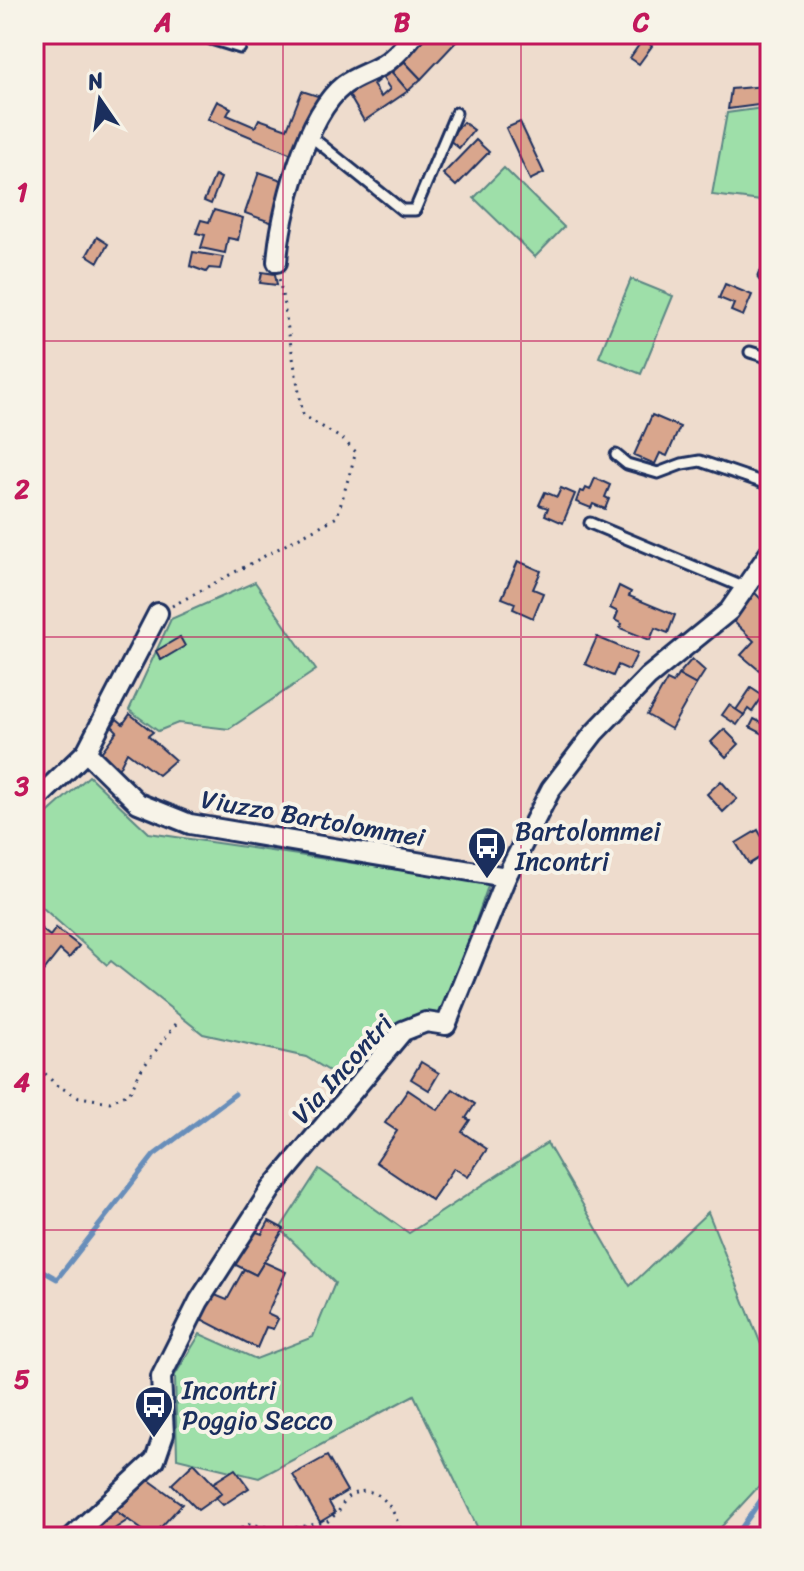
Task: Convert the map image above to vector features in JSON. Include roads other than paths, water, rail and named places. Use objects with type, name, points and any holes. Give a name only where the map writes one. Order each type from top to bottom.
[{"type":"street","points":[[277,262],[278,242],[300,158],[316,119],[344,85],[393,59],[414,34]]},
{"type":"street","name":"Via Incontri","points":[[72,1537],[155,1460],[164,1434],[161,1377],[199,1301],[272,1188],[403,1031],[426,1022],[446,1025],[506,877],[551,789],[594,733],[648,677],[729,611],[770,552]]},
{"type":"street","points":[[34,802],[86,752],[158,613]]},
{"type":"street","name":"Viuzzo Bartolommei","points":[[86,752],[138,803],[190,824],[506,877]]},
{"type":"lane","points":[[205,34],[211,39],[240,48]]},
{"type":"lane","points":[[309,135],[402,210],[415,210],[456,113]]},
{"type":"lane","points":[[750,352],[770,358]]},
{"type":"lane","points":[[616,455],[627,464],[658,473],[700,461],[770,485]]},
{"type":"lane","points":[[590,523],[745,588]]},
{"type":"waterway","points":[[34,1266],[57,1279],[154,1155],[235,1094]]},
{"type":"waterway","points":[[735,1537],[770,1487]]},
{"type":"place","name":"Bartolommei Incontri","points":[[487,880]]},
{"type":"place","name":"Incontri Poggio Secco","points":[[154,1439]]}]
